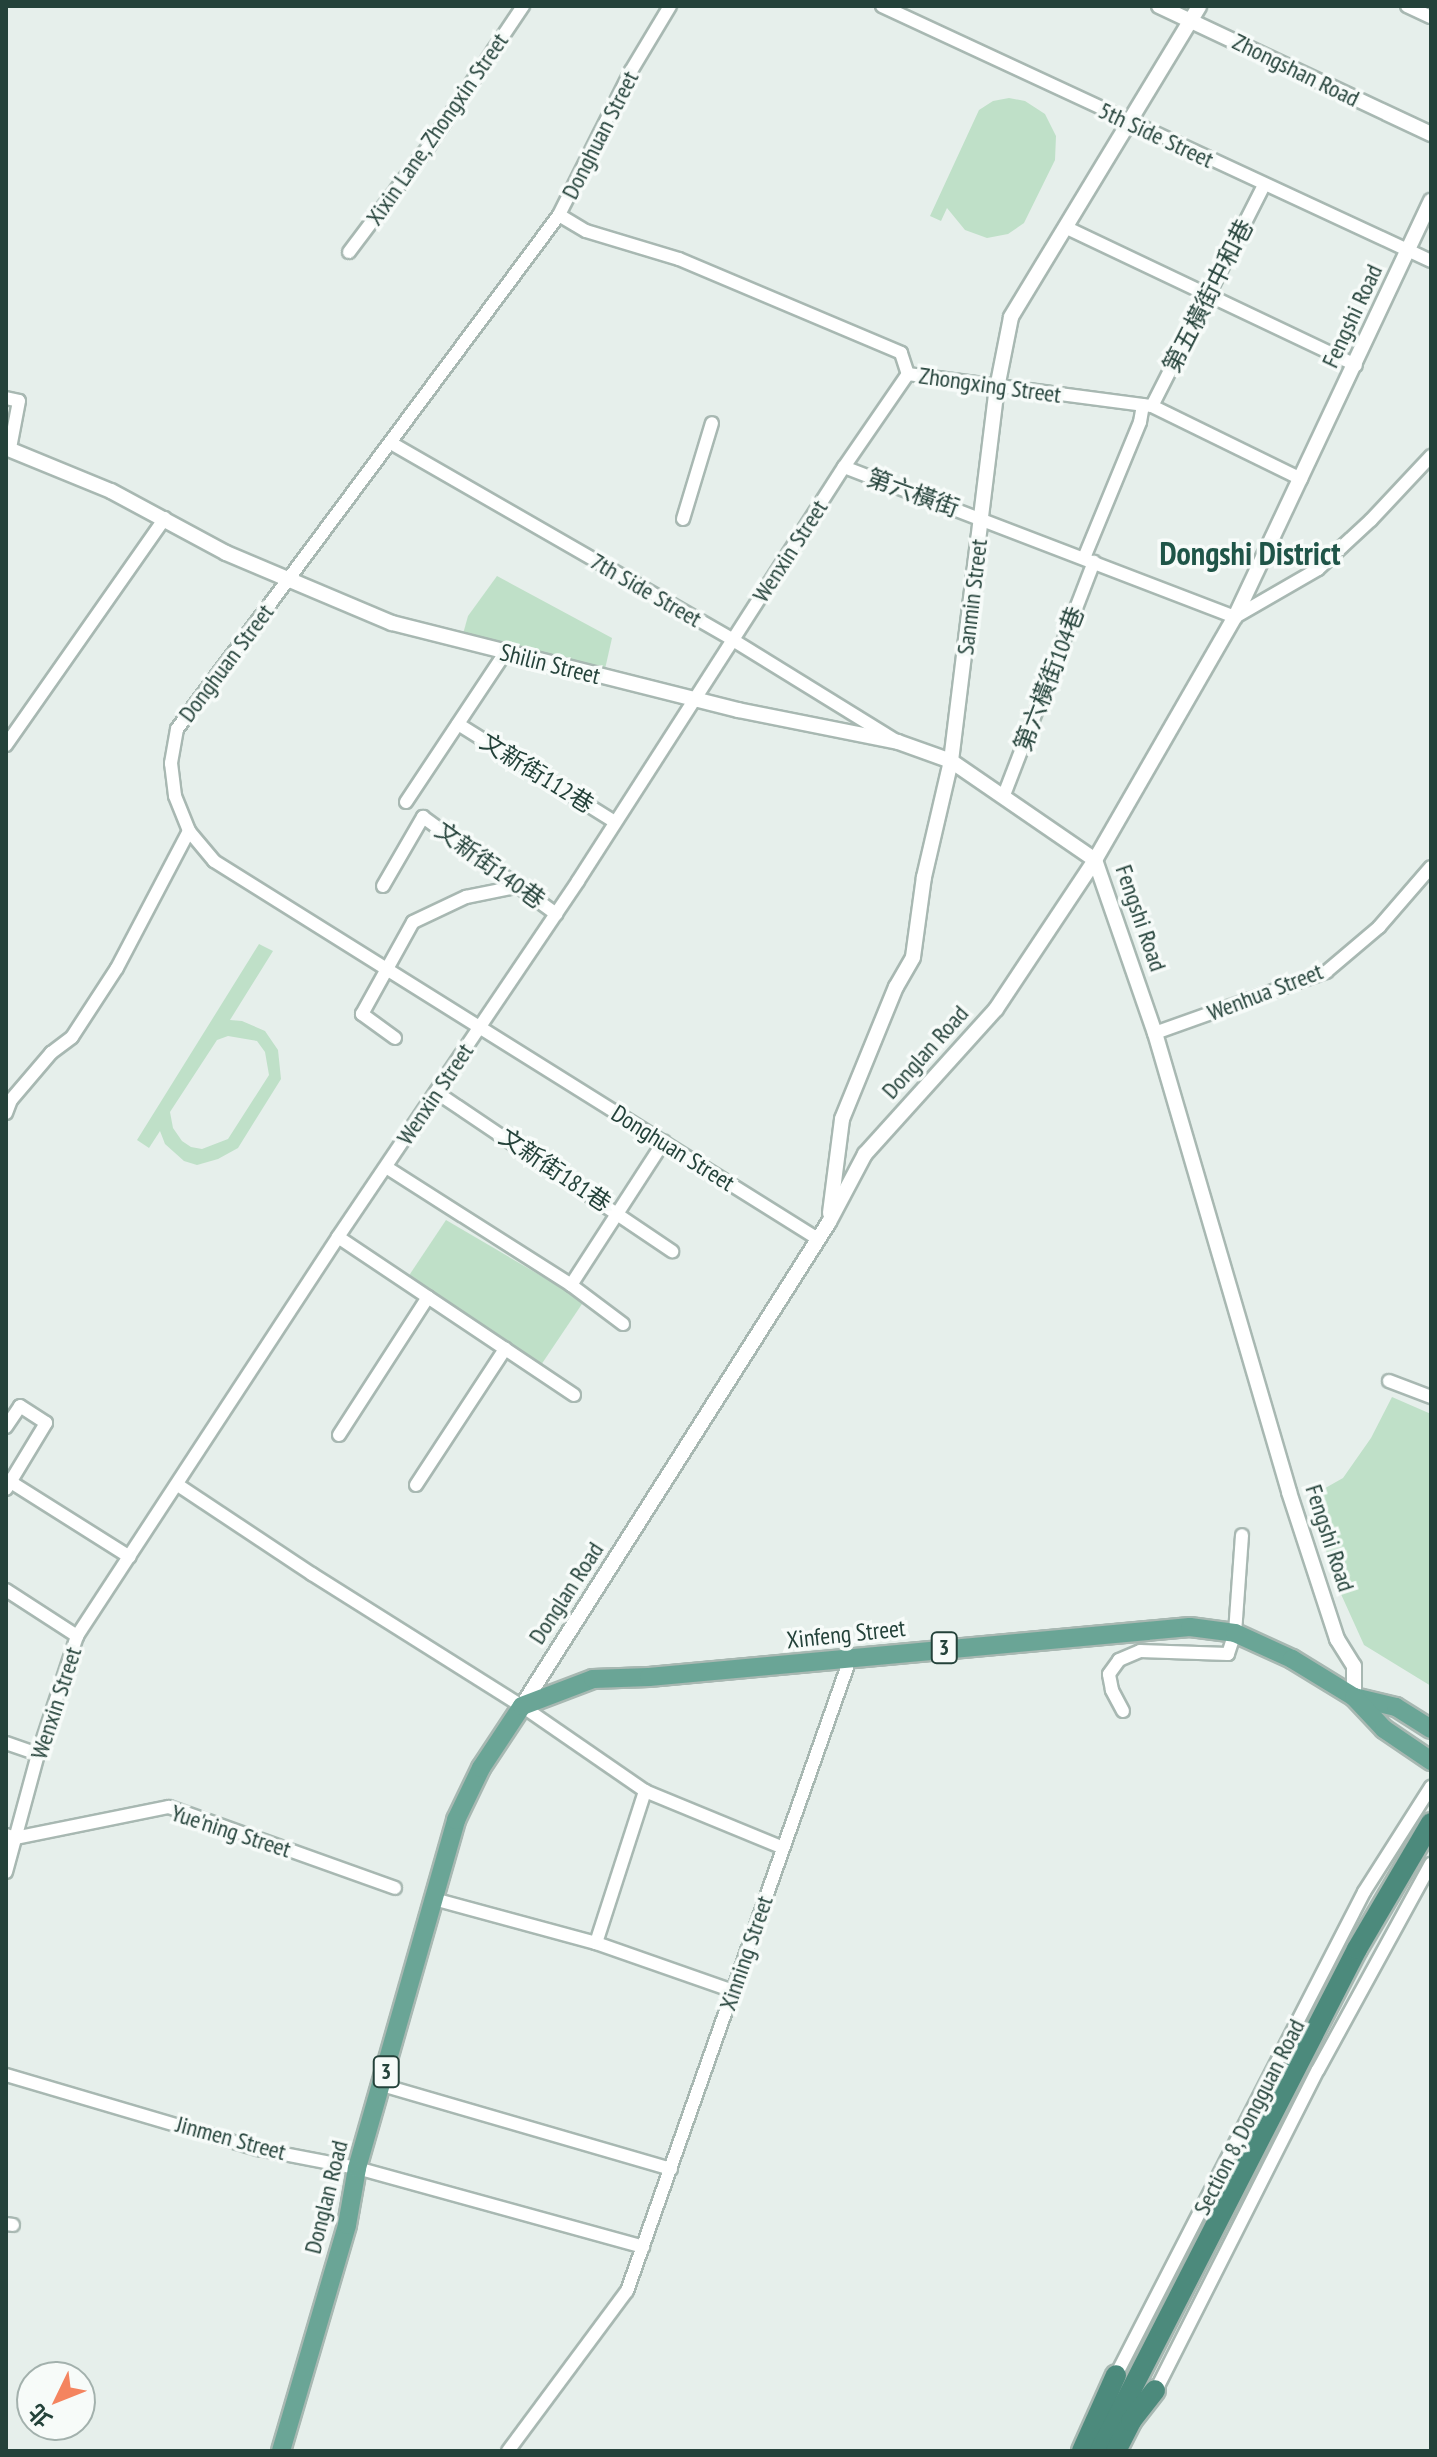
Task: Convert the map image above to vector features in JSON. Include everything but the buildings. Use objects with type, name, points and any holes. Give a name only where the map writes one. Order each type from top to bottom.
[{"type":"highway","points":[[1100,2451],[1357,1949],[1431,1823]]},
{"type":"highway","points":[[1082,2451],[1116,2375]]},
{"type":"highway","points":[[1116,2451],[1131,2421],[1155,2390]]},
{"type":"main road","name":"Xinfeng Street","points":[[522,1706],[593,1679],[1190,1627],[1235,1633],[1292,1659],[1354,1697]]},
{"type":"main road","name":"3","points":[[1354,1697],[1396,1707],[1431,1729]]},
{"type":"main road","name":"3","points":[[1354,1697],[1384,1729],[1431,1761]]},
{"type":"main road","name":"Donglan Road","points":[[281,2451],[347,2225],[357,2168],[458,1815],[481,1768],[522,1706]]},
{"type":"street","name":"Xixin Lane, Zhongxin Street","points":[[349,252],[429,146],[523,6]]},
{"type":"street","name":"Donghuan Street","points":[[670,6],[631,71],[559,215],[177,729],[171,763],[175,796],[189,831],[214,861],[818,1239]]},
{"type":"street","name":"5th Side Street","points":[[882,6],[1431,261]]},
{"type":"street","name":"Zhongshan Road","points":[[1159,6],[1431,134]]},
{"type":"street","name":"Sanmin Street","points":[[829,1222],[842,1119],[913,957],[924,877],[951,761],[997,388],[1011,317],[1199,6]]},
{"type":"street","points":[[1407,6],[1431,17]]},
{"type":"street","name":"第五橫街中和巷","points":[[1089,560],[1147,406],[1208,296],[1264,185]]},
{"type":"street","name":"Fengshi Road","points":[[1354,1697],[1354,1666],[1337,1639],[1289,1492],[1155,1033],[1095,860],[1235,617],[1431,201]]},
{"type":"street","name":"Zhongxing Street","points":[[559,215],[586,231],[679,259],[901,353],[908,374],[1147,406],[1301,479]]},
{"type":"street","points":[[1065,227],[1356,365]]},
{"type":"street","name":"Wenxin Street","points":[[11,1836],[77,1636],[338,1237],[556,914],[844,467],[908,374]]},
{"type":"street","points":[[6,398],[19,401],[8,448]]},
{"type":"street","points":[[683,519],[712,423]]},
{"type":"street","name":"7th Side Street","points":[[391,443],[733,640],[898,742]]},
{"type":"street","name":"Shilin Street","points":[[8,448],[111,491],[226,553],[287,581],[392,623],[694,699],[898,742],[951,761],[1095,860]]},
{"type":"street","points":[[1235,617],[1318,569],[1371,520],[1431,456]]},
{"type":"street","name":"第六橫街","points":[[844,467],[1235,617]]},
{"type":"street","points":[[6,745],[165,518]]},
{"type":"street","name":"第六橫街104巷","points":[[1004,795],[1089,560]]},
{"type":"street","points":[[406,802],[505,653]]},
{"type":"street","name":"文新街112巷","points":[[458,724],[615,822]]},
{"type":"street","name":"文新街140巷","points":[[383,886],[423,817],[556,914]]},
{"type":"street","points":[[6,1113],[11,1100],[51,1053],[72,1037],[109,980],[189,831]]},
{"type":"street","name":"Donglan Road","points":[[522,1706],[829,1222],[865,1154],[996,1009],[1095,860]]},
{"type":"street","name":"Wenhua Street","points":[[1155,1033],[1326,972],[1379,927],[1431,867]]},
{"type":"street","points":[[395,1038],[362,1014],[413,922],[466,897],[520,886]]},
{"type":"street","name":"文新街181巷","points":[[436,1092],[672,1251]]},
{"type":"street","points":[[571,1285],[664,1141]]},
{"type":"street","points":[[386,1167],[571,1285],[623,1324]]},
{"type":"street","points":[[338,1237],[574,1395]]},
{"type":"street","points":[[339,1435],[428,1297]]},
{"type":"street","points":[[416,1485],[505,1349]]},
{"type":"street","points":[[1389,1381],[1431,1397]]},
{"type":"street","points":[[6,1427],[20,1406],[46,1423],[8,1483],[130,1557]]},
{"type":"street","points":[[178,1485],[312,1574],[352,1596],[522,1706],[645,1791],[783,1848]]},
{"type":"street","points":[[1123,1711],[1112,1690],[1109,1674],[1119,1660],[1140,1651],[1228,1654],[1235,1633],[1242,1535]]},
{"type":"street","points":[[6,1590],[77,1636]]},
{"type":"street","name":"Xinning Street","points":[[643,2247],[850,1659]]},
{"type":"street","points":[[6,1743],[38,1754]]},
{"type":"street","name":"Section 8, Dongguan Road","points":[[1076,2451],[1364,1892],[1431,1787]]},
{"type":"street","points":[[596,1943],[645,1791]]},
{"type":"street","name":"Yue'ning Street","points":[[11,1836],[169,1807],[395,1888]]},
{"type":"street","points":[[6,1872],[11,1836]]},
{"type":"street","name":"Section 8, Dongguan Road","points":[[1127,2451],[1318,2070],[1431,1864]]},
{"type":"street","points":[[434,1899],[596,1943],[733,1991]]},
{"type":"street","name":"Jinmen Street","points":[[6,2075],[258,2149],[357,2168],[643,2247]]},
{"type":"street","points":[[382,2085],[671,2169]]},
{"type":"street","points":[[508,2451],[610,2317],[627,2291],[643,2247]]},
{"type":"green space","points":[[1009,98],[1025,101],[1045,114],[1056,136],[1055,160],[1024,223],[1008,234],[987,238],[965,230],[947,208],[941,221],[930,216],[979,110],[993,101]]},
{"type":"green space","points":[[497,576],[612,638],[605,669],[463,634],[468,616]]},
{"type":"green space","points":[[259,944],[273,951],[230,1020],[242,1021],[265,1031],[278,1050],[281,1079],[238,1148],[218,1159],[197,1165],[184,1161],[165,1144],[160,1131],[149,1148],[137,1140]],"holes":[[[228,1036],[257,1041],[265,1052],[269,1075],[228,1139],[202,1149],[182,1141],[173,1128],[170,1112],[217,1040]]]},
{"type":"green space","points":[[446,1220],[584,1301],[541,1365],[408,1277]]},
{"type":"green space","points":[[1392,1397],[1431,1414],[1431,1686],[1364,1645],[1331,1572],[1313,1495],[1343,1478],[1371,1438]]},
{"type":"district","name":"Dongshi District","points":[[1250,553]]}]
